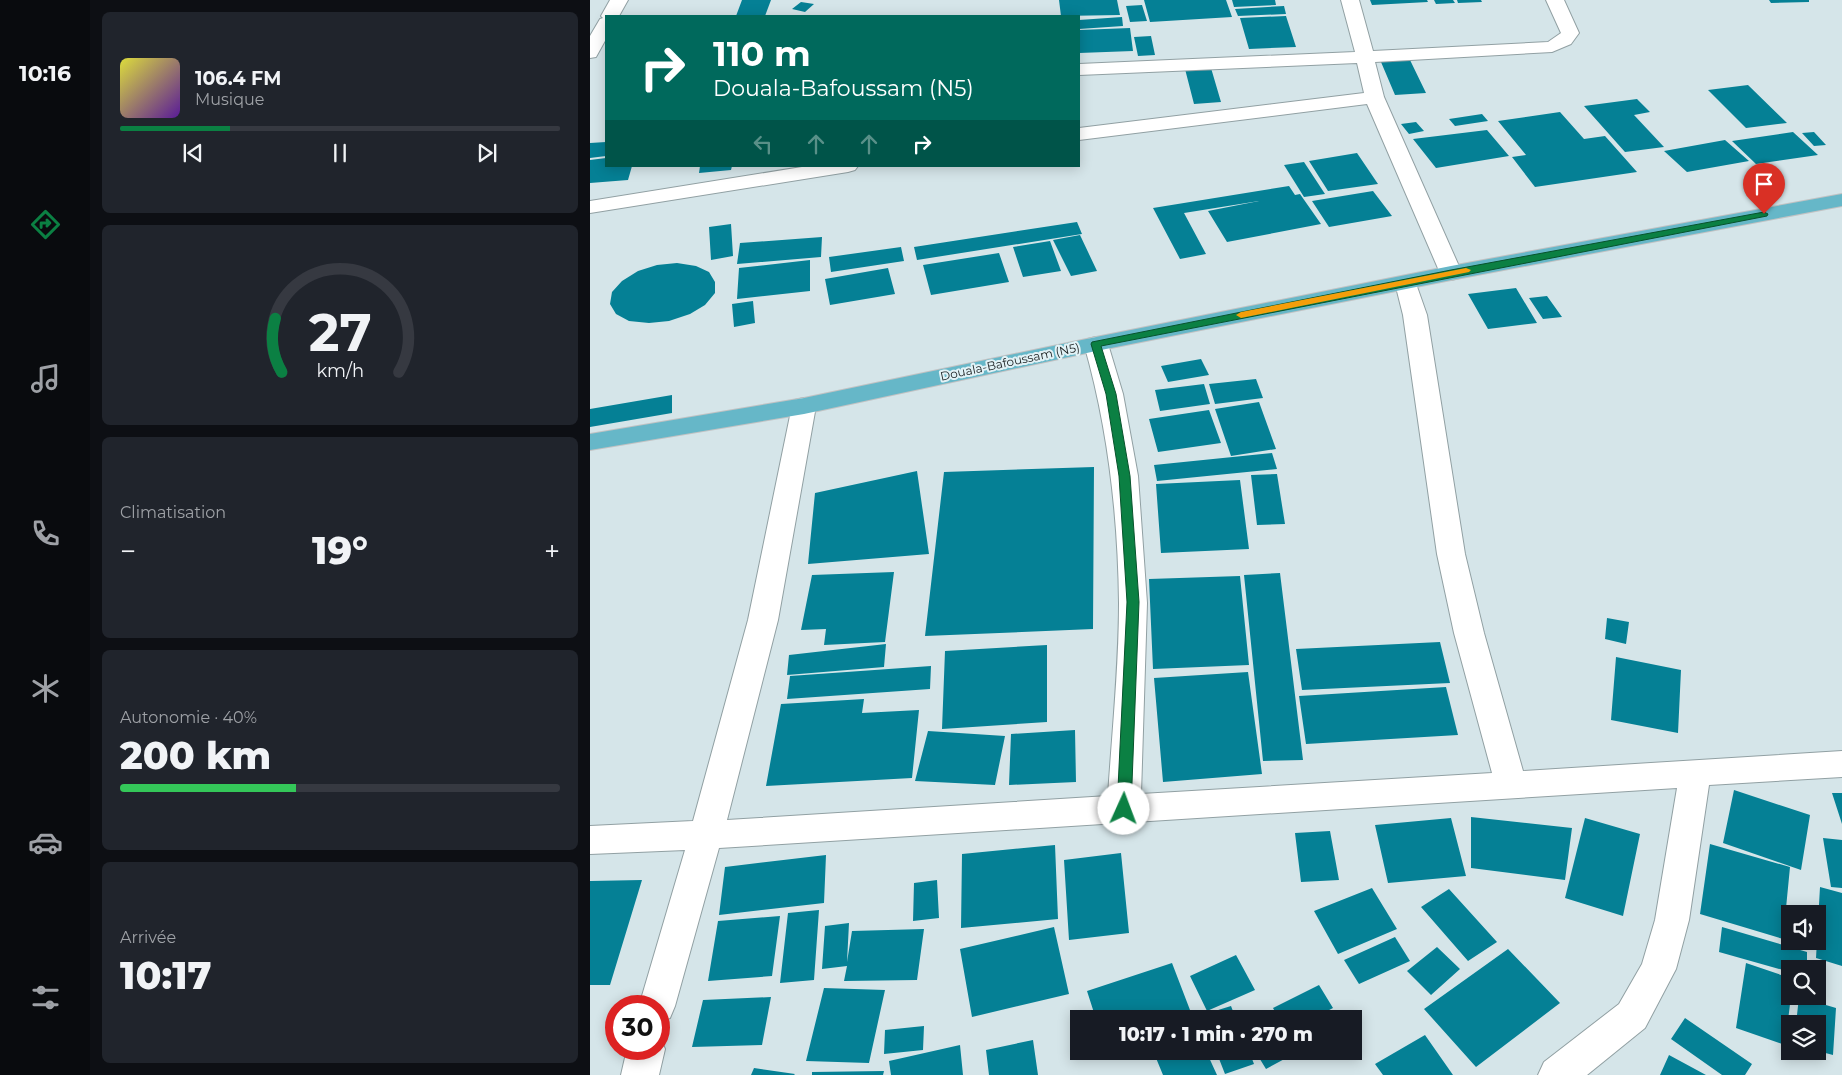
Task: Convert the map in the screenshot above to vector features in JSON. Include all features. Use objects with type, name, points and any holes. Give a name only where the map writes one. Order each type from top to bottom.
[{"type":"highway","name":"Douala-Bafoussam (N5)","points":[[590,442],[804,406],[1096,344],[1451,273],[1842,200]]},
{"type":"street","points":[[611,15],[619,0]]},
{"type":"street","points":[[1350,0],[1357,20],[1374,97],[1451,273]]},
{"type":"street","points":[[1080,70],[1552,47],[1565,40],[1570,33],[1555,0]]},
{"type":"street","points":[[590,53],[605,25]]},
{"type":"street","points":[[1080,134],[1374,97]]},
{"type":"street","points":[[590,208],[842,167]]},
{"type":"street","points":[[1406,283],[1415,315],[1451,554],[1469,633],[1512,785]]},
{"type":"street","points":[[1096,344],[1111,394],[1124,476],[1133,602],[1124,809]]},
{"type":"street","points":[[660,995],[764,620],[804,406]]},
{"type":"street","points":[[590,840],[706,835],[1842,764]]},
{"type":"street","points":[[1557,1075],[1632,1016],[1658,969],[1672,920],[1695,773]]},
{"type":"street","points":[[640,1075],[643,1060]]},
{"type":"building","points":[[742,0],[771,0],[765,15],[736,15]]},
{"type":"building","points":[[1059,0],[1117,0],[1120,15],[1080,16],[1061,15]]},
{"type":"building","points":[[1144,0],[1226,0],[1232,17],[1150,22]]},
{"type":"building","points":[[1232,0],[1275,0],[1276,5],[1234,7]]},
{"type":"building","points":[[1370,0],[1427,0],[1428,2],[1372,5]]},
{"type":"building","points":[[1434,0],[1453,0],[1455,3],[1436,4]]},
{"type":"building","points":[[1457,0],[1481,0],[1482,2],[1458,3]]},
{"type":"building","points":[[1769,0],[1809,0],[1809,2],[1771,3]]},
{"type":"building","points":[[801,2],[814,4],[805,12],[792,9]]},
{"type":"building","points":[[1142,5],[1147,21],[1130,22],[1126,6]]},
{"type":"building","points":[[1284,6],[1286,14],[1238,16],[1235,9]]},
{"type":"building","points":[[1286,16],[1296,47],[1249,49],[1240,18]]},
{"type":"building","points":[[1122,17],[1123,26],[1080,29],[1080,20]]},
{"type":"building","points":[[1130,28],[1133,51],[1080,53],[1080,30]]},
{"type":"building","points":[[1151,36],[1155,55],[1138,56],[1134,37]]},
{"type":"building","points":[[1410,60],[1426,93],[1395,95],[1381,62]]},
{"type":"building","points":[[1211,68],[1221,102],[1194,104],[1185,69]]},
{"type":"building","points":[[1748,85],[1787,123],[1746,128],[1708,90]]},
{"type":"building","points":[[1637,99],[1650,112],[1634,115],[1664,147],[1625,152],[1584,106]]},
{"type":"building","points":[[1560,112],[1584,139],[1605,136],[1637,172],[1535,187],[1512,157],[1526,155],[1498,121]]},
{"type":"building","points":[[1482,114],[1488,121],[1455,126],[1449,119]]},
{"type":"building","points":[[1416,122],[1424,131],[1409,134],[1401,124]]},
{"type":"building","points":[[1487,130],[1509,156],[1436,168],[1413,139]]},
{"type":"building","points":[[1793,132],[1818,155],[1756,164],[1732,141]]},
{"type":"building","points":[[1814,132],[1826,145],[1814,146],[1802,133]]},
{"type":"building","points":[[1725,140],[1749,161],[1687,172],[1664,151]]},
{"type":"building","points":[[605,142],[605,156],[590,158],[590,143]]},
{"type":"building","points":[[1357,153],[1378,184],[1328,191],[1309,161]]},
{"type":"building","points":[[605,158],[605,167],[632,167],[628,180],[590,183],[590,160]]},
{"type":"building","points":[[1304,162],[1325,194],[1304,197],[1284,165]]},
{"type":"building","points":[[700,167],[732,167],[731,170],[699,173]]},
{"type":"building","points":[[1289,186],[1295,195],[1300,194],[1321,224],[1227,242],[1208,211],[1259,201],[1184,213],[1206,254],[1180,259],[1153,208]]},
{"type":"building","points":[[1373,191],[1392,216],[1329,227],[1312,201]]},
{"type":"building","points":[[1077,222],[1082,234],[917,260],[914,247]]},
{"type":"building","points":[[731,224],[733,256],[711,260],[709,227]]},
{"type":"building","points":[[1080,235],[1097,271],[1071,276],[1053,240]]},
{"type":"building","points":[[822,237],[821,257],[737,264],[740,243]]},
{"type":"building","points":[[1050,241],[1061,271],[1023,277],[1013,247]]},
{"type":"building","points":[[901,247],[904,261],[831,272],[829,257]]},
{"type":"building","points":[[999,253],[1009,282],[931,295],[923,265]]},
{"type":"building","points":[[810,260],[810,291],[737,299],[739,268]]},
{"type":"building","points":[[677,263],[696,266],[709,272],[715,282],[715,293],[705,305],[690,314],[669,321],[649,323],[629,321],[616,314],[610,304],[612,292],[622,281],[638,271],[657,265]]},
{"type":"building","points":[[888,268],[895,294],[830,305],[825,279]]},
{"type":"building","points":[[1516,288],[1537,323],[1488,329],[1468,294]]},
{"type":"building","points":[[1547,296],[1562,317],[1543,319],[1529,298]]},
{"type":"building","points":[[753,301],[755,323],[734,327],[732,304]]},
{"type":"building","points":[[1201,359],[1209,375],[1168,382],[1161,366]]},
{"type":"building","points":[[1256,379],[1263,398],[1215,404],[1209,384]]},
{"type":"building","points":[[1204,384],[1210,404],[1160,411],[1155,390]]},
{"type":"building","points":[[672,395],[672,413],[590,427],[590,409]]},
{"type":"building","points":[[1259,402],[1276,449],[1231,456],[1215,409]]},
{"type":"building","points":[[1209,410],[1221,443],[1158,452],[1149,419]]},
{"type":"building","points":[[1272,453],[1277,469],[1157,481],[1154,465]]},
{"type":"building","points":[[1094,467],[1093,629],[925,636],[944,472]]},
{"type":"building","points":[[917,471],[929,554],[808,564],[815,493]]},
{"type":"building","points":[[1277,474],[1285,524],[1257,525],[1251,475]]},
{"type":"building","points":[[1240,480],[1249,549],[1161,553],[1156,484]]},
{"type":"building","points":[[894,572],[885,642],[824,645],[826,629],[801,630],[812,575]]},
{"type":"building","points":[[1280,573],[1303,760],[1263,761],[1244,575]]},
{"type":"building","points":[[1240,576],[1249,665],[1153,669],[1149,579]]},
{"type":"building","points":[[1607,618],[1629,622],[1626,644],[1605,639]]},
{"type":"building","points":[[1440,642],[1450,683],[1302,690],[1296,649]]},
{"type":"building","points":[[886,644],[884,667],[787,675],[789,655]]},
{"type":"building","points":[[1047,645],[1047,722],[942,729],[945,651]]},
{"type":"building","points":[[1616,657],[1681,670],[1678,733],[1611,720]]},
{"type":"building","points":[[931,666],[930,689],[787,699],[790,676]]},
{"type":"building","points":[[1248,672],[1262,774],[1163,782],[1154,678]]},
{"type":"building","points":[[1446,687],[1458,735],[1306,744],[1299,696]]},
{"type":"building","points":[[864,699],[862,713],[919,710],[912,778],[766,786],[781,704]]},
{"type":"building","points":[[1075,730],[1076,782],[1009,785],[1011,734]]},
{"type":"building","points":[[928,731],[1005,736],[995,785],[915,781]]},
{"type":"building","points":[[1734,790],[1810,815],[1801,870],[1723,843]]},
{"type":"building","points":[[1832,793],[1842,793],[1842,824]]},
{"type":"building","points":[[1471,817],[1572,828],[1565,880],[1471,868]]},
{"type":"building","points":[[1451,818],[1466,876],[1388,883],[1375,825]]},
{"type":"building","points":[[1585,818],[1640,834],[1623,916],[1565,898]]},
{"type":"building","points":[[1330,831],[1339,880],[1301,882],[1295,833]]},
{"type":"building","points":[[1823,838],[1842,840],[1842,888],[1831,887]]},
{"type":"building","points":[[1710,844],[1790,867],[1786,905],[1781,905],[1781,938],[1700,914]]},
{"type":"building","points":[[1055,845],[1058,919],[961,928],[962,854]]},
{"type":"building","points":[[1121,853],[1129,933],[1069,940],[1064,860]]},
{"type":"building","points":[[826,855],[824,903],[719,915],[725,867]]},
{"type":"building","points":[[642,880],[610,985],[590,985],[590,881]]},
{"type":"building","points":[[937,880],[939,918],[913,921],[914,883]]},
{"type":"building","points":[[1820,887],[1842,893],[1842,966],[1816,958],[1816,950],[1826,950],[1826,905],[1819,905]]},
{"type":"building","points":[[1372,888],[1397,929],[1338,954],[1314,911]]},
{"type":"building","points":[[1449,889],[1497,942],[1468,961],[1421,907]]},
{"type":"building","points":[[819,910],[814,980],[780,983],[788,913]]},
{"type":"building","points":[[780,916],[772,976],[708,981],[718,921]]},
{"type":"building","points":[[849,923],[847,962],[852,931],[924,929],[917,980],[844,981],[847,966],[822,969],[825,926]]},
{"type":"building","points":[[1054,927],[1069,994],[972,1017],[960,949]]},
{"type":"building","points":[[1722,927],[1781,944],[1781,950],[1807,952],[1807,960],[1781,960],[1781,969],[1719,952]]},
{"type":"building","points":[[1395,937],[1410,961],[1359,984],[1344,960]]},
{"type":"building","points":[[1437,947],[1460,969],[1431,995],[1407,971]]},
{"type":"building","points":[[1508,949],[1560,1003],[1476,1067],[1424,1009]]},
{"type":"building","points":[[1236,955],[1255,990],[1207,1010],[1190,976]]},
{"type":"building","points":[[1172,963],[1190,1010],[1093,1010],[1087,991]]},
{"type":"building","points":[[1746,963],[1781,975],[1781,1005],[1790,1005],[1789,1015],[1781,1015],[1781,1044],[1736,1028]]},
{"type":"building","points":[[1319,985],[1333,1008],[1329,1010],[1274,1010],[1273,1008]]},
{"type":"building","points":[[824,988],[885,990],[869,1063],[806,1061]]},
{"type":"building","points":[[771,997],[762,1045],[692,1047],[703,1000]]},
{"type":"building","points":[[1798,1005],[1826,1005],[1836,1008],[1833,1055],[1826,1053],[1826,1015],[1797,1015]]},
{"type":"building","points":[[1231,1006],[1233,1010],[1218,1010]]},
{"type":"building","points":[[1685,1018],[1752,1064],[1745,1075],[1722,1075],[1671,1039]]},
{"type":"building","points":[[924,1026],[923,1050],[884,1054],[885,1030]]},
{"type":"building","points":[[1425,1035],[1453,1075],[1383,1075],[1375,1064]]},
{"type":"building","points":[[1033,1040],[1038,1075],[989,1075],[986,1050]]},
{"type":"building","points":[[960,1045],[963,1075],[891,1075],[889,1061]]},
{"type":"building","points":[[1669,1055],[1706,1075],[1660,1075]]},
{"type":"building","points":[[1157,1060],[1210,1060],[1217,1075],[1163,1075]]},
{"type":"building","points":[[1220,1060],[1252,1060],[1254,1064],[1225,1074]]},
{"type":"building","points":[[1260,1060],[1283,1060],[1266,1069]]},
{"type":"building","points":[[754,1068],[795,1074],[751,1075]]},
{"type":"building","points":[[884,1071],[883,1075],[812,1075],[812,1072]]},
{"type":"slow traffic","points":[[1241,315],[1466,270]]},
{"type":"route","points":[[1124,809],[1133,602],[1124,476],[1111,394],[1096,344],[1451,273],[1764,214]]}]
